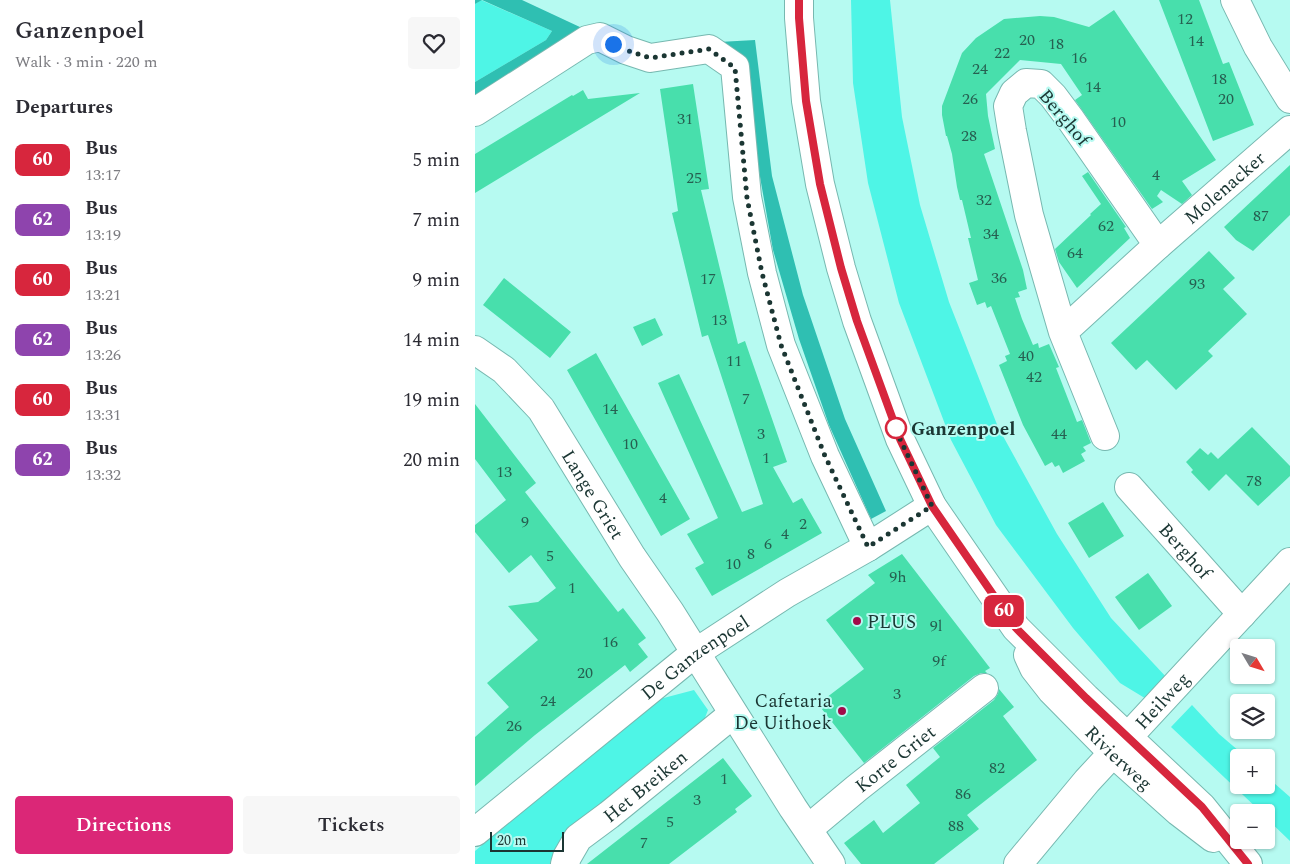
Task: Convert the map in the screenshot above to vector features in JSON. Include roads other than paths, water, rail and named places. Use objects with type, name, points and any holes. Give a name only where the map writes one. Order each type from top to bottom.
[{"type":"street","name":"Rivierweg","points":[[799,0],[806,101],[820,184],[841,268],[857,321],[900,439],[932,506],[1016,628],[1034,668],[1052,691],[1120,745],[1179,812],[1248,864]]},
{"type":"street","points":[[1235,0],[1258,47],[1290,99]]},
{"type":"street","points":[[475,112],[587,40],[600,37],[626,50],[650,58],[709,49],[735,68],[747,198],[762,273],[781,345],[825,456],[868,547]]},
{"type":"street","name":"Berghof","points":[[1105,436],[1063,332],[1029,215],[1008,106],[1014,93],[1026,83],[1041,84],[1053,96],[1158,245]]},
{"type":"street","name":"Molenacker","points":[[1158,245],[1290,130]]},
{"type":"street","points":[[1063,332],[1158,245]]},
{"type":"street","name":"Lange Griet","points":[[475,350],[504,370],[541,409],[695,653]]},
{"type":"street","name":"Berghof","points":[[1129,487],[1242,614]]},
{"type":"street","name":"De Ganzenpoel","points":[[475,832],[695,653],[787,593],[868,547],[932,506]]},
{"type":"street","name":"Heilweg","points":[[1018,864],[1087,781],[1290,562]]},
{"type":"street","points":[[695,653],[793,808],[831,864]]},
{"type":"street","name":"Korte Griet","points":[[808,829],[984,688]]},
{"type":"street","name":"Het Breiken","points":[[565,864],[578,838],[733,714]]},
{"type":"place","name":"Ganzenpoel","points":[[896,428]]},
{"type":"place","name":"PLUS","points":[[857,621]]},
{"type":"place","name":"Cafetaria De Uithoek","points":[[842,711]]}]
